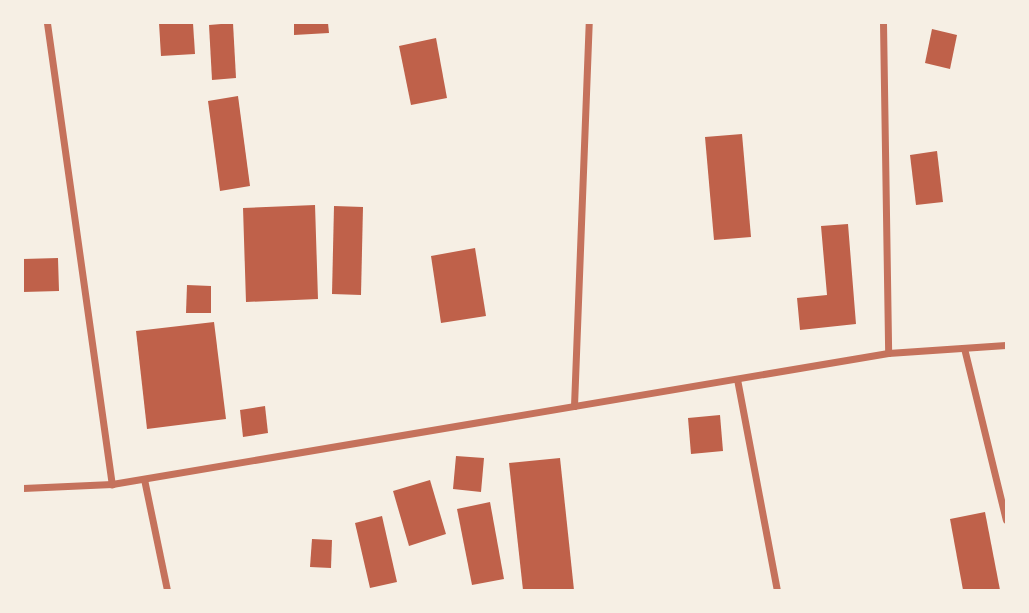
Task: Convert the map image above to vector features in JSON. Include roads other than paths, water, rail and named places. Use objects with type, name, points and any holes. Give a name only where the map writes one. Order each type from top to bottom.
[{"type":"street","points":[[47,23],[112,484]]},
{"type":"street","points":[[574,406],[589,23]]},
{"type":"street","points":[[883,23],[888,353]]},
{"type":"street","points":[[23,488],[112,484],[888,353],[1006,345]]},
{"type":"street","points":[[964,348],[1006,520]]},
{"type":"street","points":[[737,379],[777,590]]},
{"type":"street","points":[[144,479],[167,590]]}]
